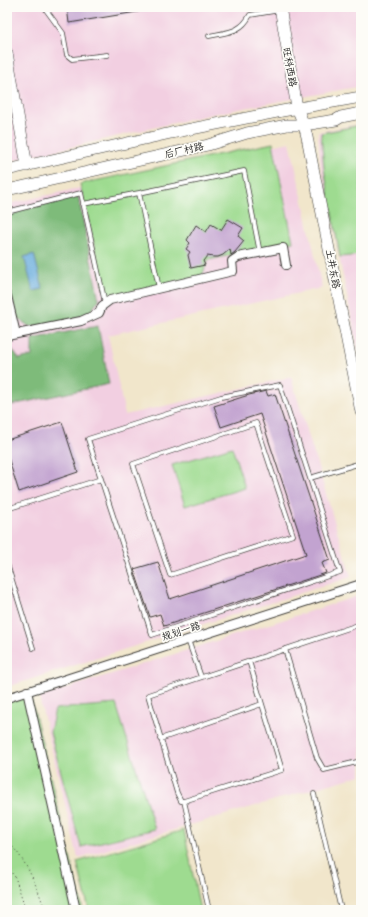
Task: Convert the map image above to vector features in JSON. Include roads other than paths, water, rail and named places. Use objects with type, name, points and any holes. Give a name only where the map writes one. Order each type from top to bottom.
[{"type":"main road","name":"旺科西路","points":[[280,9],[297,108],[304,126]]},
{"type":"main road","points":[[7,53],[27,166]]},
{"type":"main road","name":"后厂村路","points":[[7,170],[171,133],[361,97]]},
{"type":"main road","name":"后厂村路","points":[[7,190],[208,145],[247,133],[286,125],[304,126],[336,120],[341,117],[361,113]]},
{"type":"main road","name":"土井东路","points":[[304,126],[361,412]]},
{"type":"street","points":[[7,336],[81,321],[99,312],[102,306],[110,300],[233,271],[232,261],[238,257],[283,248],[286,265]]},
{"type":"street","points":[[7,296],[16,334]]},
{"type":"street","name":"规划一路","points":[[7,698],[361,584]]},
{"type":"street","points":[[27,691],[76,910]]},
{"type":"lane","points":[[44,7],[63,33],[67,55],[72,59],[107,55]]},
{"type":"lane","points":[[209,36],[238,30],[246,23],[250,15],[280,9]]},
{"type":"lane","points":[[83,204],[244,171],[260,252]]},
{"type":"lane","points":[[7,212],[81,193],[105,304]]},
{"type":"lane","points":[[140,193],[159,288]]},
{"type":"lane","points":[[280,384],[310,478],[340,572],[152,635],[88,439],[221,397],[280,384]]},
{"type":"lane","points":[[256,423],[292,535],[170,575],[133,464],[256,423]]},
{"type":"lane","points":[[310,478],[361,463]]},
{"type":"lane","points":[[7,509],[101,479]]},
{"type":"lane","points":[[7,564],[33,648]]},
{"type":"lane","points":[[209,910],[184,801],[181,801],[177,793],[148,695],[361,624]]},
{"type":"lane","points":[[188,640],[201,677]]},
{"type":"lane","points":[[285,649],[317,758],[324,770],[361,761]]},
{"type":"lane","points":[[184,801],[282,770],[249,661]]},
{"type":"lane","points":[[160,738],[262,704]]},
{"type":"lane","points":[[314,794],[341,910]]},
{"type":"water","points":[[34,254],[43,289],[33,291],[24,257]]}]
